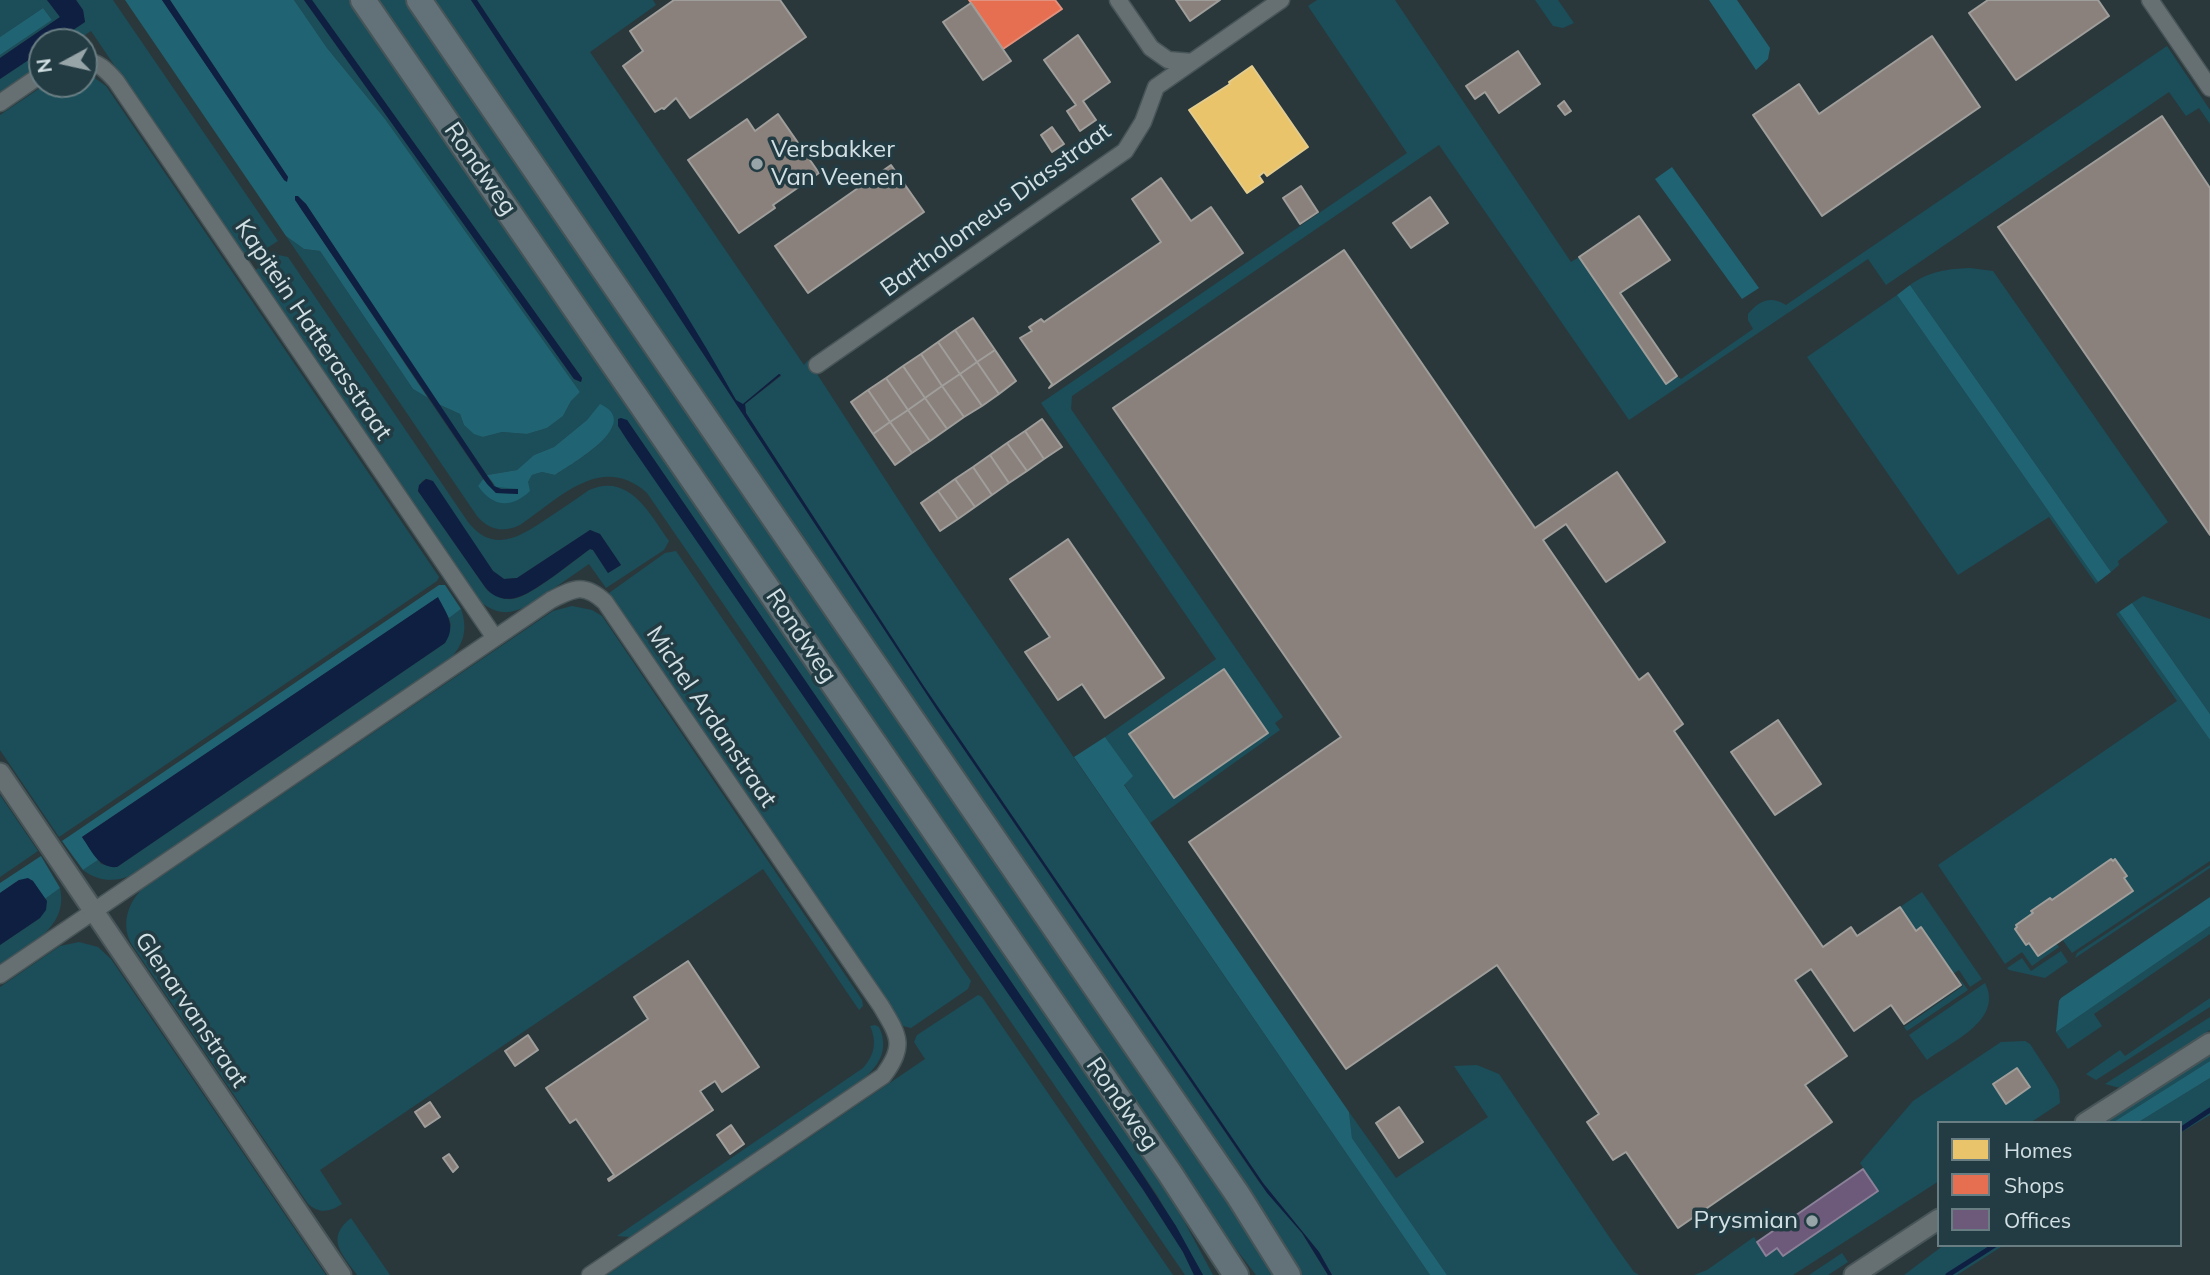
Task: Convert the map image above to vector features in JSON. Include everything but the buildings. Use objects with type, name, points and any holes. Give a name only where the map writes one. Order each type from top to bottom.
[{"type":"main road","name":"Rondweg","points":[[363,0],[1169,1172],[1236,1275]]},
{"type":"main road","name":"Rondweg","points":[[419,0],[1238,1195],[1288,1275]]},
{"type":"street","points":[[1118,0],[1151,48],[1168,60],[1192,62]]},
{"type":"street","name":"Bartholomeus Diasstraat","points":[[817,365],[1125,150],[1143,122],[1156,87],[1281,0]]},
{"type":"street","points":[[2150,0],[2210,88]]},
{"type":"street","name":"Kapitein Hatterasstraat","points":[[98,65],[116,81],[495,638]]},
{"type":"street","points":[[0,103],[28,84]]},
{"type":"street","name":"Michel Ardanstraat","points":[[0,975],[564,593],[580,588],[591,591],[605,602],[881,1006],[898,1039],[895,1060],[883,1076],[590,1275]]},
{"type":"street","name":"Glenarvanstraat","points":[[0,773],[341,1275]]},
{"type":"street","points":[[2088,1121],[2210,1042]]},
{"type":"street","points":[[1854,1275],[1937,1220]]},
{"type":"shaded area","points":[[0,0],[47,0],[60,17],[40,28],[52,20],[43,8],[0,37]]},
{"type":"shaded area","points":[[47,0],[76,0],[83,10],[85,22],[76,28],[44,28],[60,17]]},
{"type":"shaded area","points":[[76,0],[113,0],[278,241],[247,261],[98,41],[98,28],[76,28],[85,22],[83,10]]},
{"type":"shaded area","points":[[125,0],[162,0],[285,181],[288,177],[170,0],[294,0],[327,48],[385,119],[580,392],[571,401],[563,416],[547,428],[527,434],[502,432],[483,437],[474,434],[464,425],[460,414],[438,404],[306,204],[295,196],[428,398],[413,389],[320,251],[304,249],[286,236]]},
{"type":"shaded area","points":[[162,0],[170,0],[288,177],[287,182],[284,180]]},
{"type":"shaded area","points":[[294,0],[304,0],[574,379],[581,382],[582,378],[312,0],[351,0],[1033,992],[1176,1206],[1213,1275],[1203,1275],[1157,1195],[627,420],[627,439],[1144,1191],[1183,1252],[1194,1275],[1185,1275],[647,493],[630,482],[613,477],[597,478],[565,493],[514,527],[497,529],[477,516],[286,236],[304,249],[320,251],[413,389],[428,398],[483,479],[478,486],[528,482],[532,475],[542,472],[555,475],[595,447],[613,426],[600,405],[587,420],[554,447],[534,455],[517,470],[487,475],[438,404],[460,414],[464,425],[483,437],[502,432],[527,434],[547,428],[563,416],[571,401],[580,392],[385,119],[327,48]]},
{"type":"shaded area","points":[[304,0],[312,0],[582,378],[581,382],[574,379]]},
{"type":"shaded area","points":[[378,0],[405,0],[1204,1164],[1275,1275],[1256,1275],[1219,1227]]},
{"type":"shaded area","points":[[431,0],[471,0],[937,710],[1259,1182],[1302,1233],[1328,1275],[1299,1275]]},
{"type":"shaded area","points":[[471,0],[477,0],[611,198],[676,298],[736,400],[743,404],[781,375],[745,404],[746,413],[923,685],[1263,1183],[1319,1252],[1332,1275],[1328,1275],[1302,1233],[1267,1193],[937,710]]},
{"type":"shaded area","points":[[477,0],[653,0],[656,5],[590,52],[804,365],[808,360],[929,547],[1430,1275],[1332,1275],[1319,1252],[1263,1183],[923,685],[746,413],[745,404],[781,376],[779,374],[743,404],[736,400],[657,272]]},
{"type":"shaded area","points":[[1317,0],[1395,0],[1571,262],[1579,257],[1666,384],[1677,376],[1681,379],[1753,329],[1748,314],[1756,306],[1770,300],[1786,305],[2167,46],[2210,110],[2210,124],[2199,108],[2186,116],[2169,92],[1886,285],[1868,259],[1629,420],[1439,145],[1072,396],[1071,409],[1283,717],[1275,723],[1280,730],[1150,823],[1124,784],[1132,775],[1105,737],[1216,659],[1041,403],[1407,153],[1308,6]]},
{"type":"shaded area","points":[[1535,0],[1558,0],[1574,23],[1563,28],[1553,26]]},
{"type":"shaded area","points":[[1709,0],[1737,0],[1770,48],[1768,59],[1756,70]]},
{"type":"shaded area","points":[[43,8],[52,20],[40,28],[28,28],[28,36],[0,55],[0,37]]},
{"type":"shaded area","points":[[28,36],[28,39],[0,58],[0,55]]},
{"type":"shaded area","points":[[28,39],[28,60],[0,79],[0,58]]},
{"type":"shaded area","points":[[28,60],[28,73],[0,92],[0,79]]},
{"type":"shaded area","points":[[98,80],[106,86],[439,577],[437,581],[59,837],[0,750],[0,115],[28,96],[98,98]]},
{"type":"shaded area","points":[[1672,167],[1759,288],[1742,299],[1655,179]]},
{"type":"shaded area","points":[[295,196],[306,204],[494,486],[501,489],[518,489],[518,494],[496,493],[487,484],[295,200]]},
{"type":"shaded area","points":[[278,255],[288,257],[468,522],[478,532],[498,540],[518,536],[589,490],[603,486],[616,487],[627,491],[646,508],[669,541],[664,550],[606,588],[589,564],[521,609],[504,612],[487,606],[477,599],[254,271]],"holes":[[[431,480],[493,571],[504,579],[517,578],[590,530],[600,534],[621,565],[608,573],[590,549],[552,578],[521,597],[499,597],[487,590],[418,491],[422,481]]]},
{"type":"shaded area","points":[[1970,268],[1993,271],[2168,522],[2118,561],[2119,565],[2111,572],[1910,285],[1939,272]]},
{"type":"shaded area","points":[[1910,285],[2111,572],[2098,582],[1897,295]]},
{"type":"shaded area","points":[[1897,295],[2098,582],[2096,584],[2049,517],[1958,575],[1807,357]]},
{"type":"shaded area","points":[[600,404],[611,412],[614,422],[600,443],[555,475],[542,472],[532,475],[528,482],[530,491],[523,497],[509,503],[496,502],[478,486],[483,479],[496,493],[518,494],[518,489],[496,487],[487,475],[517,470],[534,455],[554,447],[587,420]]},
{"type":"shaded area","points":[[618,419],[627,420],[1131,1157],[1176,1226],[1203,1275],[1194,1275],[1183,1252],[1144,1191],[627,440],[618,426]]},
{"type":"shaded area","points":[[426,479],[433,481],[493,571],[504,579],[517,578],[590,530],[600,534],[621,565],[608,573],[590,549],[522,596],[511,599],[498,597],[485,587],[418,491],[419,485]]},
{"type":"shaded area","points":[[676,551],[971,981],[968,989],[911,1028],[903,1026],[609,593],[665,553]]},
{"type":"shaded area","points":[[439,585],[445,585],[461,609],[449,618],[437,598],[82,837],[98,860],[83,870],[62,841]]},
{"type":"shaded area","points":[[2143,596],[2210,619],[2210,714],[2132,603]]},
{"type":"shaded area","points":[[438,597],[450,625],[445,643],[117,867],[105,865],[92,853],[82,837]]},
{"type":"shaded area","points":[[2132,603],[2210,714],[2210,740],[2119,612]]},
{"type":"shaded area","points":[[572,606],[592,610],[602,616],[852,985],[863,1006],[859,1010],[763,869],[320,1170],[342,1204],[321,1211],[308,1204],[132,945],[126,923],[129,909],[141,890],[553,611]]},
{"type":"shaded area","points":[[461,609],[463,636],[459,648],[450,659],[131,875],[106,880],[83,870],[98,860],[101,864],[117,867],[445,643],[451,625],[449,618]]},
{"type":"shaded area","points":[[2119,612],[2210,740],[2210,861],[2072,953],[2062,939],[2133,891],[2124,878],[2127,876],[2115,859],[2111,859],[2052,900],[2031,911],[2033,913],[2016,925],[2015,929],[2026,945],[2029,943],[2038,956],[2056,943],[2059,947],[2032,966],[2022,952],[2005,964],[1938,865],[2177,701],[2116,614]]},
{"type":"shaded area","points":[[1105,737],[1133,776],[1124,785],[1349,1112],[1352,1138],[1447,1275],[1430,1275],[1074,757]]},
{"type":"shaded area","points":[[0,795],[38,851],[0,877]]},
{"type":"shaded area","points":[[41,856],[60,888],[45,899],[32,880],[19,880],[0,893],[0,883]]},
{"type":"shaded area","points":[[2210,865],[2210,868],[2075,958],[2077,953]]},
{"type":"shaded area","points":[[28,878],[47,901],[46,910],[40,918],[0,945],[0,893],[19,880]]},
{"type":"shaded area","points":[[60,888],[61,902],[52,925],[34,942],[0,964],[0,945],[40,918],[45,899]]},
{"type":"shaded area","points":[[1922,892],[1982,979],[1970,987],[1959,970],[1953,974],[1916,931],[1900,907]]},
{"type":"shaded area","points":[[2210,897],[2210,926],[2056,1032],[2061,998]]},
{"type":"shaded area","points":[[2210,926],[2210,934],[2094,1014],[2102,1026],[2068,1049],[2056,1032]]},
{"type":"shaded area","points":[[79,942],[98,947],[111,959],[326,1275],[0,1275],[0,987],[60,946]]},
{"type":"shaded area","points":[[2061,951],[2068,962],[2045,978],[2007,968],[2022,958],[2031,971]]},
{"type":"shaded area","points":[[1958,976],[1968,990],[1907,1031],[1904,1027],[1963,986]]},
{"type":"shaded area","points":[[1985,983],[1989,996],[1981,1019],[1972,1029],[1927,1060],[1909,1035]]},
{"type":"shaded area","points":[[978,995],[982,997],[1173,1275],[607,1275],[925,1059],[914,1042],[917,1035]]},
{"type":"shaded area","points":[[2210,998],[2210,1007],[2096,1080],[2086,1074],[2120,1050],[2125,1056]]},
{"type":"shaded area","points":[[2210,1017],[2210,1030],[2120,1088],[2105,1084]]},
{"type":"shaded area","points":[[870,1026],[879,1027],[882,1035],[883,1049],[878,1062],[864,1078],[630,1237],[617,1236],[863,1068],[872,1053],[874,1037]]},
{"type":"shaded area","points":[[2025,1041],[2030,1044],[2056,1084],[2060,1103],[2033,1121],[1937,1121],[1937,1182],[1793,1275],[1694,1275],[1707,1270],[1754,1237],[1766,1255],[1777,1248],[1784,1256],[1878,1191],[1860,1163],[1913,1101],[2001,1042]]},
{"type":"shaded area","points":[[2210,1055],[2210,1061],[2115,1121],[2107,1121]]},
{"type":"shaded area","points":[[2210,1061],[2210,1078],[2140,1121],[2115,1121]]},
{"type":"shaded area","points":[[1477,1065],[1499,1074],[1614,1244],[1639,1275],[1447,1275],[1352,1138],[1349,1112],[1396,1178],[1488,1117],[1454,1066]]},
{"type":"shaded area","points":[[2210,1078],[2210,1115],[2182,1132],[2182,1121],[2140,1121]]},
{"type":"shaded area","points":[[351,1218],[390,1275],[357,1275],[346,1260],[338,1239],[343,1225]]},
{"type":"shaded area","points":[[1941,1247],[2001,1247],[1957,1275],[1904,1275]]},
{"type":"shaded area","points":[[1842,1253],[1848,1262],[1828,1275],[1809,1275]]},
{"type":"waterway","points":[[2182,1129],[2210,1110]]},
{"type":"waterway","points":[[1948,1275],[1992,1247]]},
{"type":"place","name":"Versbakker Van Veenen","points":[[757,164]]},
{"type":"place","name":"Prysmian","points":[[1812,1221]]}]
